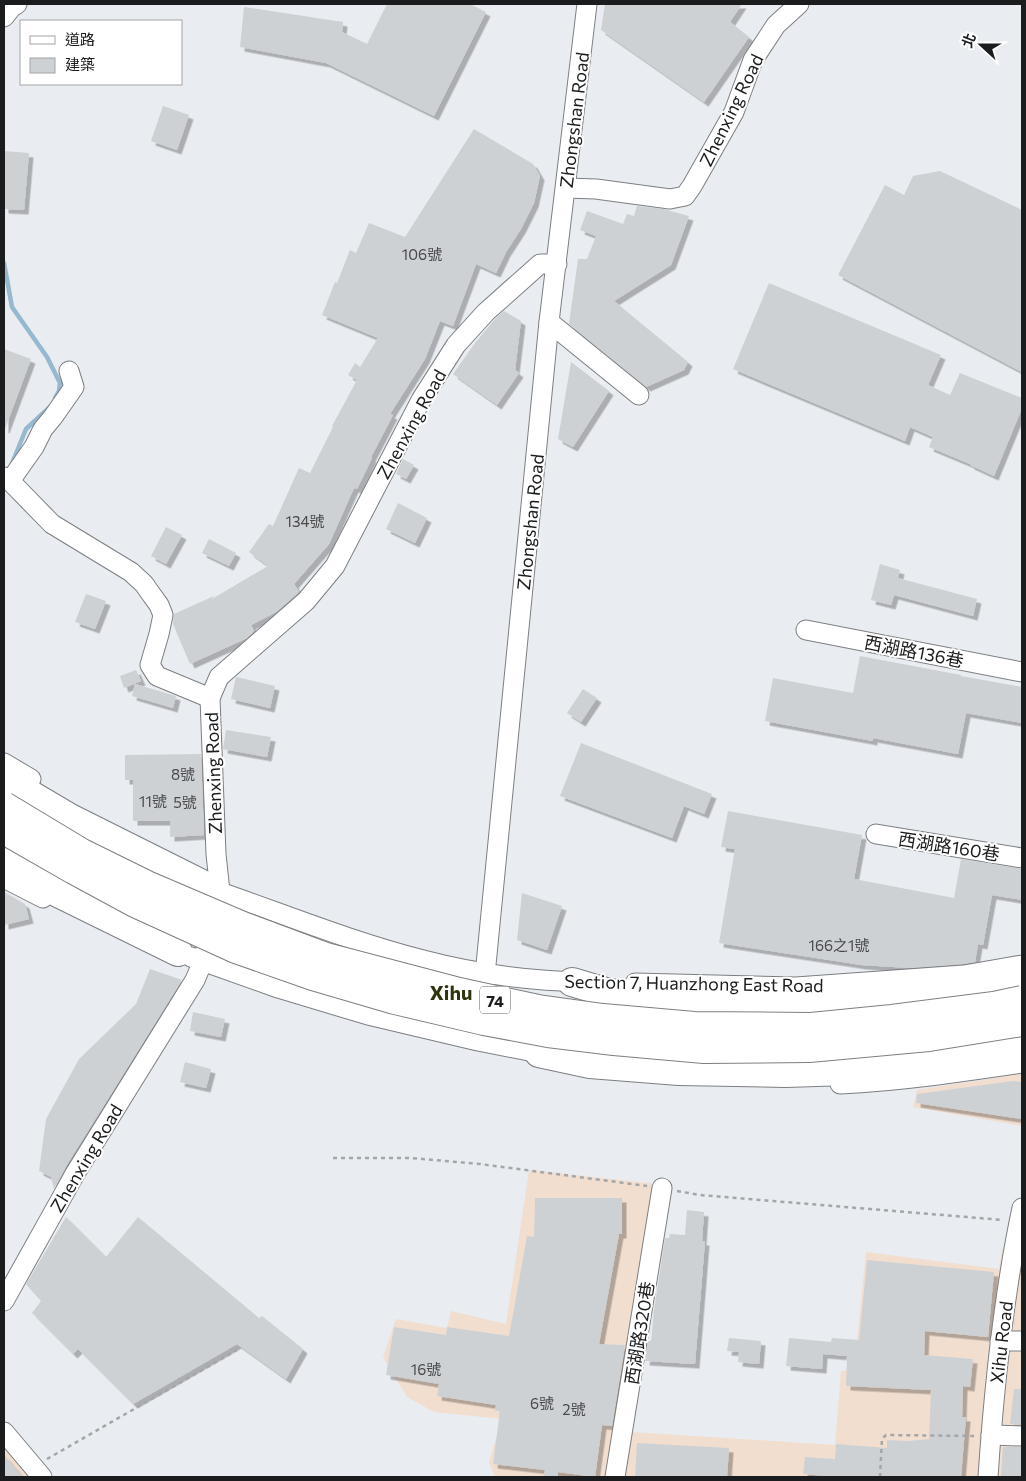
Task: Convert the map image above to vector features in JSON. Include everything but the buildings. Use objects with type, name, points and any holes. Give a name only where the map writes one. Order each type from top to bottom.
[{"type":"highway","points":[[4,779],[86,826],[217,891]]},
{"type":"highway","name":"74","points":[[4,806],[82,852],[146,885],[243,926],[326,957],[459,992],[538,1009],[603,1018],[694,1026],[811,1027],[994,1006],[1022,1000]]},
{"type":"highway","name":"74","points":[[4,830],[135,903],[236,949],[313,976],[377,995],[484,1021],[548,1033],[704,1049],[809,1048],[929,1037],[1022,1022]]},
{"type":"highway","points":[[4,861],[58,893],[190,957]]},
{"type":"highway","points":[[572,982],[609,993],[738,1003],[914,996],[981,988],[1022,980]]},
{"type":"highway","points":[[539,1053],[590,1064],[679,1071],[785,1073],[849,1071],[1022,1049]]},
{"type":"street","points":[[4,17],[12,7],[18,4]]},
{"type":"street","name":"Zhongshan Road","points":[[478,1041],[549,322],[587,4]]},
{"type":"street","name":"Zhenxing Road","points":[[566,188],[596,189],[670,199],[685,196],[734,112],[753,60],[776,25],[799,4]]},
{"type":"street","name":"Zhenxing Road","points":[[4,1301],[76,1172],[195,980],[190,957],[217,891],[210,698],[220,676],[306,601],[335,566],[421,400],[456,345],[486,312],[540,264],[557,264]]},
{"type":"street","points":[[549,322],[638,395]]},
{"type":"street","points":[[69,371],[74,387],[43,429],[34,447],[7,479],[52,524],[131,572],[144,584],[159,605],[163,615],[150,665],[157,676],[210,698]]},
{"type":"street","name":"西湖路136巷","points":[[806,630],[1022,672]]},
{"type":"street","name":"Section 7, Huanzhong East Road","points":[[4,763],[76,806],[186,862],[217,891],[360,942],[424,960],[486,973],[572,982],[796,987],[964,975],[1022,965]]},
{"type":"street","points":[[4,799],[87,848],[150,878],[194,896],[217,891]]},
{"type":"street","name":"西湖路160巷","points":[[876,834],[1022,858]]},
{"type":"street","points":[[4,839],[36,859],[129,910],[190,957]]},
{"type":"street","points":[[4,878],[136,944],[190,957],[324,1003],[368,1015],[478,1041],[539,1053],[596,1075],[659,1083],[804,1086],[871,1083],[1022,1063]]},
{"type":"street","name":"Section 7, Huanzhong East Road","points":[[486,973],[532,1001],[652,1017],[811,1022],[934,1009],[1022,995]]},
{"type":"street","points":[[539,1053],[594,1047],[675,1056],[766,1058],[930,1044],[1022,1029]]},
{"type":"street","name":"西湖路320巷","points":[[615,1477],[662,1188]]},
{"type":"street","name":"Xihu Road","points":[[988,1477],[1000,1341],[1021,1215]]},
{"type":"street","points":[[1000,1341],[1022,1341]]},
{"type":"street","points":[[4,1432],[38,1472]]},
{"type":"street","points":[[991,1436],[1022,1436]]},
{"type":"path","points":[[333,1158],[410,1158],[450,1162],[662,1188],[700,1195],[850,1206],[1021,1215]]},
{"type":"path","points":[[38,1472],[237,1350]]},
{"type":"path","points":[[880,1477],[882,1439],[886,1435],[991,1436]]},
{"type":"shaded area","points":[[1022,1074],[1022,1126],[913,1107],[917,1090]]},
{"type":"shaded area","points":[[529,1170],[657,1184],[616,1431],[835,1445],[841,1371],[854,1370],[866,1252],[999,1269],[1002,1249],[1022,1249],[1022,1477],[495,1477],[489,1462],[502,1419],[434,1412],[407,1397],[383,1357],[396,1319],[447,1328],[451,1311],[506,1324]]},
{"type":"shaded area","points":[[4,1446],[32,1477],[4,1477]]},
{"type":"waterway","points":[[4,263],[12,307],[47,357],[60,383],[59,391],[55,398]]},
{"type":"waterway","points":[[11,466],[26,429],[52,405]]},
{"type":"district","name":"Xihu","points":[[451,992]]}]
